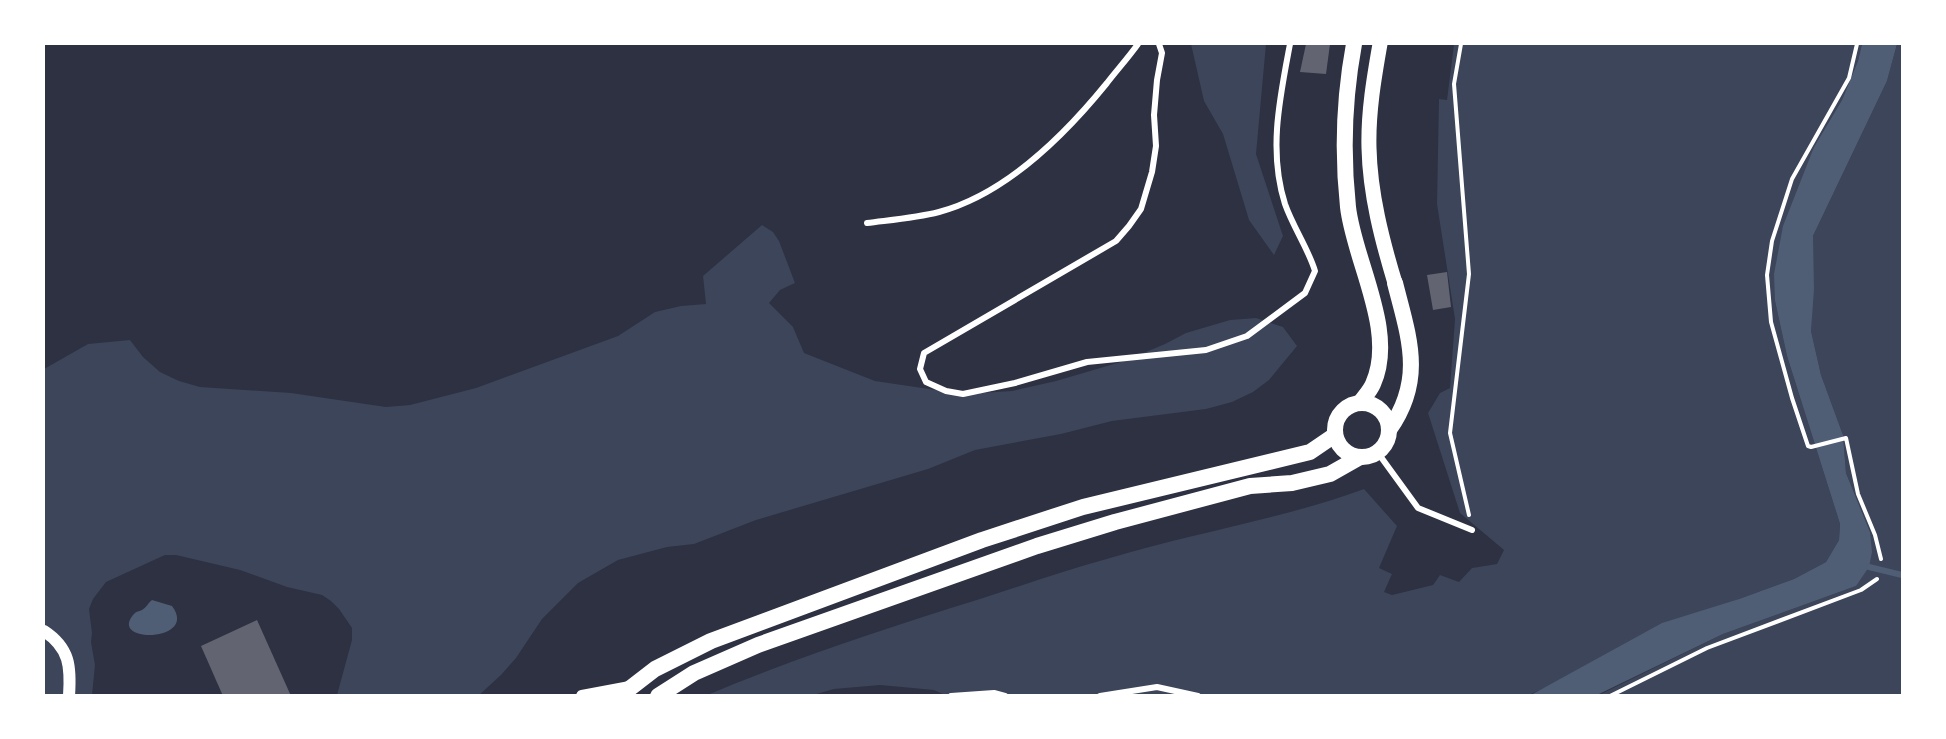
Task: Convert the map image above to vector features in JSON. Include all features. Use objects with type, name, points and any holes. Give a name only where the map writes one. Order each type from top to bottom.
[{"type":"highway","points":[[1354,44],[1348,75],[1343,135],[1344,170],[1348,210],[1373,303],[1380,334],[1381,353],[1373,385],[1360,403]]},
{"type":"highway","points":[[1389,429],[1401,414],[1409,388],[1412,360],[1395,283]]},
{"type":"highway","points":[[658,696],[694,673],[758,645],[1037,546],[1115,522],[1250,486],[1292,483],[1330,474],[1360,457],[1378,453],[1387,442],[1388,421],[1380,410],[1368,403],[1351,405],[1340,413],[1335,426],[1338,443],[1344,450],[1360,457]]},
{"type":"highway","points":[[625,691],[655,669],[711,641],[982,540],[1083,507],[1310,453],[1335,435]]},
{"type":"main road","points":[[1380,44],[1372,88],[1369,148],[1374,195],[1383,244],[1395,283]]},
{"type":"main road","points":[[44,632],[59,643],[67,657],[70,677],[69,696]]},
{"type":"main road","points":[[582,696],[625,691]]},
{"type":"street","points":[[867,224],[938,212],[971,200],[1018,171],[1056,141],[1138,44]]},
{"type":"street","points":[[1159,44],[1162,53],[1156,80],[1154,115],[1156,146],[1152,172],[1141,209],[1116,241],[924,353],[920,369],[926,382],[946,391],[963,394],[1015,383],[1087,362],[1206,350],[1247,336],[1305,293],[1315,271],[1310,256],[1293,225],[1285,202],[1276,139],[1279,105],[1290,44]]},
{"type":"street","points":[[1378,453],[1418,508],[1472,530]]},
{"type":"street","points":[[1100,696],[1157,687],[1198,696]]},
{"type":"street","points":[[951,696],[994,693],[1005,696]]},
{"type":"path","points":[[1461,44],[1454,84],[1469,274],[1450,433],[1472,530]]},
{"type":"path","points":[[1857,44],[1849,78],[1792,179],[1772,241],[1767,274],[1771,322],[1791,398],[1808,446],[1846,438],[1858,494],[1875,535],[1881,559]]},
{"type":"path","points":[[1610,696],[1707,648],[1851,594],[1878,579]]},
{"type":"shaded area","points":[[1191,44],[1266,44],[1256,154],[1283,236],[1274,255],[1249,220],[1223,134],[1204,101]]},
{"type":"shaded area","points":[[1454,44],[1862,44],[1858,61],[1842,100],[1814,147],[1775,301],[1787,356],[1840,524],[1839,540],[1826,562],[1794,579],[1739,599],[1529,695],[947,696],[934,690],[880,685],[834,689],[813,695],[705,696],[841,644],[1061,573],[1142,549],[1302,509],[1364,489],[1397,526],[1379,568],[1392,574],[1384,592],[1392,595],[1433,585],[1440,575],[1459,582],[1472,568],[1497,564],[1504,550],[1460,513],[1428,413],[1440,393],[1450,388],[1455,319],[1437,204],[1439,99],[1447,100]]},
{"type":"shaded area","points":[[1862,44],[1897,44],[1887,81],[1813,236],[1814,289],[1811,331],[1821,375],[1843,435],[1846,473],[1870,532],[1872,552],[1869,567],[1856,586],[1723,634],[1597,695],[1529,696],[1662,623],[1794,579],[1826,562],[1839,540],[1840,524],[1787,356],[1775,301],[1774,274],[1783,226],[1814,147],[1842,100],[1858,61]]},
{"type":"shaded area","points":[[1897,44],[1902,44],[1902,695],[1597,696],[1723,634],[1856,586],[1870,532],[1846,473],[1843,435],[1821,375],[1811,331],[1813,236],[1887,81]]},
{"type":"shaded area","points":[[762,225],[773,232],[779,241],[795,283],[780,290],[769,303],[793,327],[804,353],[875,381],[963,394],[1012,391],[1124,361],[1186,333],[1230,320],[1256,318],[1283,327],[1297,346],[1269,380],[1253,392],[1232,402],[1206,409],[1112,421],[1061,434],[975,450],[928,469],[756,520],[694,544],[667,547],[618,560],[578,583],[542,619],[516,658],[501,675],[478,696],[337,695],[352,640],[352,628],[331,601],[322,595],[287,587],[240,570],[176,555],[165,555],[106,582],[93,599],[89,609],[95,665],[92,695],[44,695],[44,369],[88,344],[130,340],[143,357],[160,372],[200,387],[291,393],[386,407],[410,405],[476,388],[618,336],[655,312],[681,306],[706,304],[703,276]]},
{"type":"shaded area","points":[[152,600],[172,606],[177,618],[174,627],[154,635],[133,631],[129,624],[133,615]]},
{"type":"building","points":[[1306,44],[1330,44],[1326,74],[1300,72]]},
{"type":"building","points":[[1447,272],[1451,307],[1433,310],[1427,275]]},
{"type":"building","points":[[257,620],[291,696],[223,696],[201,646]]},
{"type":"waterway","points":[[1869,567],[1902,575]]}]
